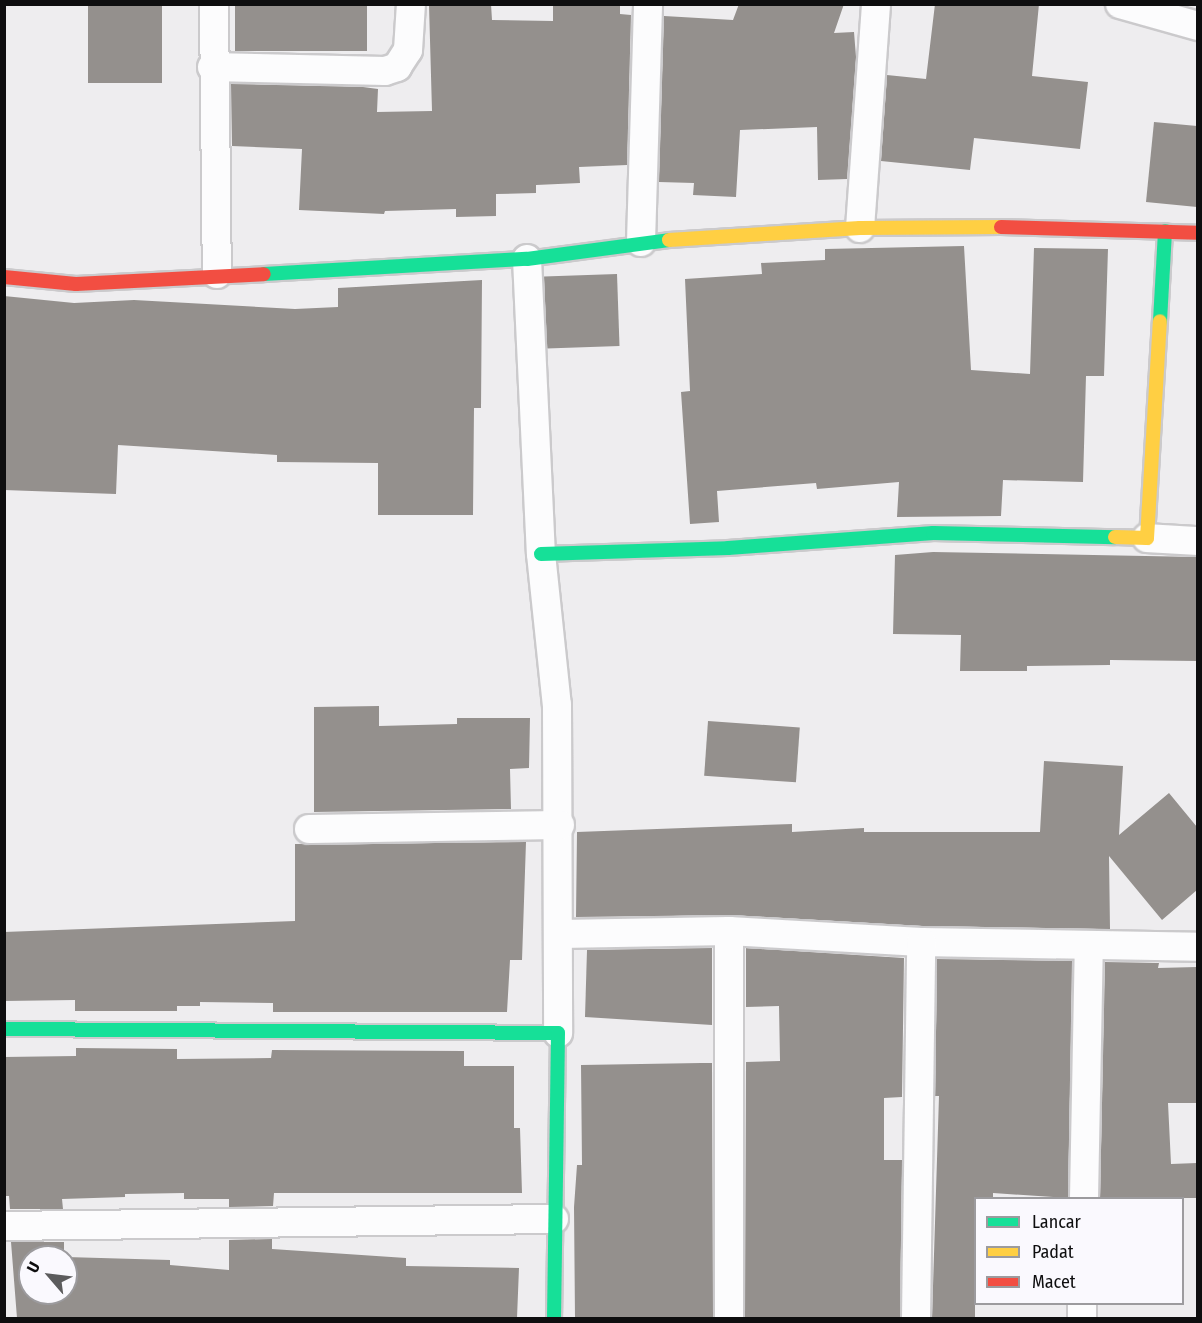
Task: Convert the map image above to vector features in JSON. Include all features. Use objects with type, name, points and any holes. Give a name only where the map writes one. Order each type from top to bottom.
[{"type":"street","points":[[214,4],[212,67],[217,274]]},
{"type":"street","points":[[212,67],[385,71],[397,67],[408,50],[411,4]]},
{"type":"street","points":[[641,242],[648,4]]},
{"type":"street","points":[[860,228],[876,4]]},
{"type":"street","points":[[1120,4],[1197,26]]},
{"type":"street","points":[[4,277],[76,284],[217,274],[527,259],[641,242],[860,228],[1031,226],[1197,233]]},
{"type":"street","points":[[1147,538],[1165,231]]},
{"type":"street","points":[[527,259],[541,554],[557,705],[560,934],[554,1318]]},
{"type":"street","points":[[541,554],[728,548],[933,533],[1197,541]]},
{"type":"street","points":[[309,829],[560,825]]},
{"type":"street","points":[[560,934],[729,931],[921,942],[1197,947]]},
{"type":"street","points":[[729,931],[729,1318]]},
{"type":"street","points":[[916,1318],[921,942]]},
{"type":"street","points":[[1084,1197],[1089,945]]},
{"type":"street","points":[[4,1029],[558,1033]]},
{"type":"street","points":[[4,1226],[554,1219]]},
{"type":"building","points":[[88,4],[162,4],[162,83],[88,83]]},
{"type":"building","points":[[235,4],[367,4],[367,51],[235,51]]},
{"type":"building","points":[[491,4],[492,20],[553,21],[553,4],[620,4],[620,14],[631,15],[627,165],[579,167],[580,183],[536,185],[536,193],[496,194],[496,216],[456,217],[456,209],[385,211],[384,214],[299,210],[302,149],[232,146],[231,84],[378,89],[377,112],[432,111],[429,5]]},
{"type":"building","points":[[739,4],[844,4],[834,33],[854,32],[856,57],[847,179],[818,180],[817,127],[740,130],[736,197],[693,195],[694,183],[659,182],[664,16],[733,20]]},
{"type":"building","points":[[935,4],[1039,4],[1032,76],[1088,82],[1080,149],[974,138],[970,170],[881,161],[887,75],[926,79]]},
{"type":"building","points":[[1154,122],[1197,126],[1197,207],[1146,202]]},
{"type":"building","points":[[964,246],[971,370],[1030,374],[1034,248],[1108,249],[1104,376],[1086,376],[1083,482],[1003,480],[1001,516],[897,517],[899,482],[817,489],[816,483],[717,491],[719,522],[690,524],[681,392],[690,391],[685,279],[762,274],[761,263],[825,260],[825,249]]},
{"type":"building","points":[[617,274],[620,346],[547,349],[544,277]]},
{"type":"building","points":[[482,280],[481,408],[474,408],[473,515],[378,515],[378,463],[277,462],[277,455],[118,445],[116,494],[4,490],[4,296],[74,303],[134,300],[295,309],[338,307],[338,288]]},
{"type":"building","points":[[933,552],[1197,557],[1197,661],[1110,660],[1110,665],[1027,666],[1027,671],[960,671],[961,635],[893,634],[895,555]]},
{"type":"building","points":[[379,706],[379,726],[457,724],[457,718],[530,718],[529,768],[510,769],[511,809],[314,812],[314,707]]},
{"type":"building","points":[[708,721],[800,727],[796,782],[704,776]]},
{"type":"building","points":[[1044,761],[1123,766],[1119,835],[1169,793],[1197,827],[1197,890],[1162,920],[1109,856],[1110,929],[922,926],[730,915],[576,917],[577,832],[792,824],[792,832],[864,828],[864,832],[1040,832]]},
{"type":"building","points":[[526,842],[522,960],[510,960],[507,1012],[273,1012],[273,1003],[200,1002],[200,1006],[177,1006],[177,1011],[75,1011],[75,1000],[4,1001],[4,932],[295,921],[295,844]]},
{"type":"building","points":[[712,948],[712,1025],[585,1017],[587,950]]},
{"type":"building","points":[[746,948],[904,958],[902,1097],[884,1098],[884,1160],[902,1160],[900,1318],[745,1318],[746,1062],[780,1061],[779,1006],[746,1007]]},
{"type":"building","points":[[937,959],[1072,961],[1068,1197],[993,1193],[993,1197],[974,1197],[975,1318],[932,1318],[939,1096],[935,1096]]},
{"type":"building","points":[[1105,962],[1159,963],[1158,968],[1197,967],[1197,1103],[1168,1103],[1171,1164],[1197,1163],[1197,1198],[1100,1197]]},
{"type":"building","points":[[76,1048],[177,1049],[177,1059],[271,1058],[272,1050],[464,1051],[464,1066],[514,1066],[514,1128],[520,1128],[522,1193],[274,1193],[273,1206],[229,1207],[229,1199],[184,1199],[184,1193],[125,1194],[125,1197],[62,1199],[63,1209],[10,1209],[9,1196],[4,1196],[4,1057],[76,1056]]},
{"type":"building","points":[[712,1063],[713,1318],[575,1318],[574,1207],[577,1165],[582,1165],[581,1065]]},
{"type":"building","points":[[272,1239],[272,1249],[406,1258],[406,1266],[519,1268],[517,1318],[17,1318],[11,1242],[64,1242],[64,1245],[18,1245],[18,1305],[78,1305],[78,1257],[170,1260],[170,1265],[229,1270],[229,1240]]},
{"type":"traffic: fast","points":[[1160,321],[1165,231]]},
{"type":"traffic: fast","points":[[264,274],[527,259],[669,240]]},
{"type":"traffic: fast","points":[[541,554],[728,548],[933,533],[1115,537]]},
{"type":"traffic: fast","points":[[4,1029],[558,1033],[554,1318]]},
{"type":"traffic: slow","points":[[669,240],[860,228],[1001,227]]},
{"type":"traffic: slow","points":[[1115,537],[1147,538],[1160,321]]},
{"type":"traffic: jam","points":[[1001,227],[1198,233]]},
{"type":"traffic: jam","points":[[4,277],[76,284],[264,274]]}]
